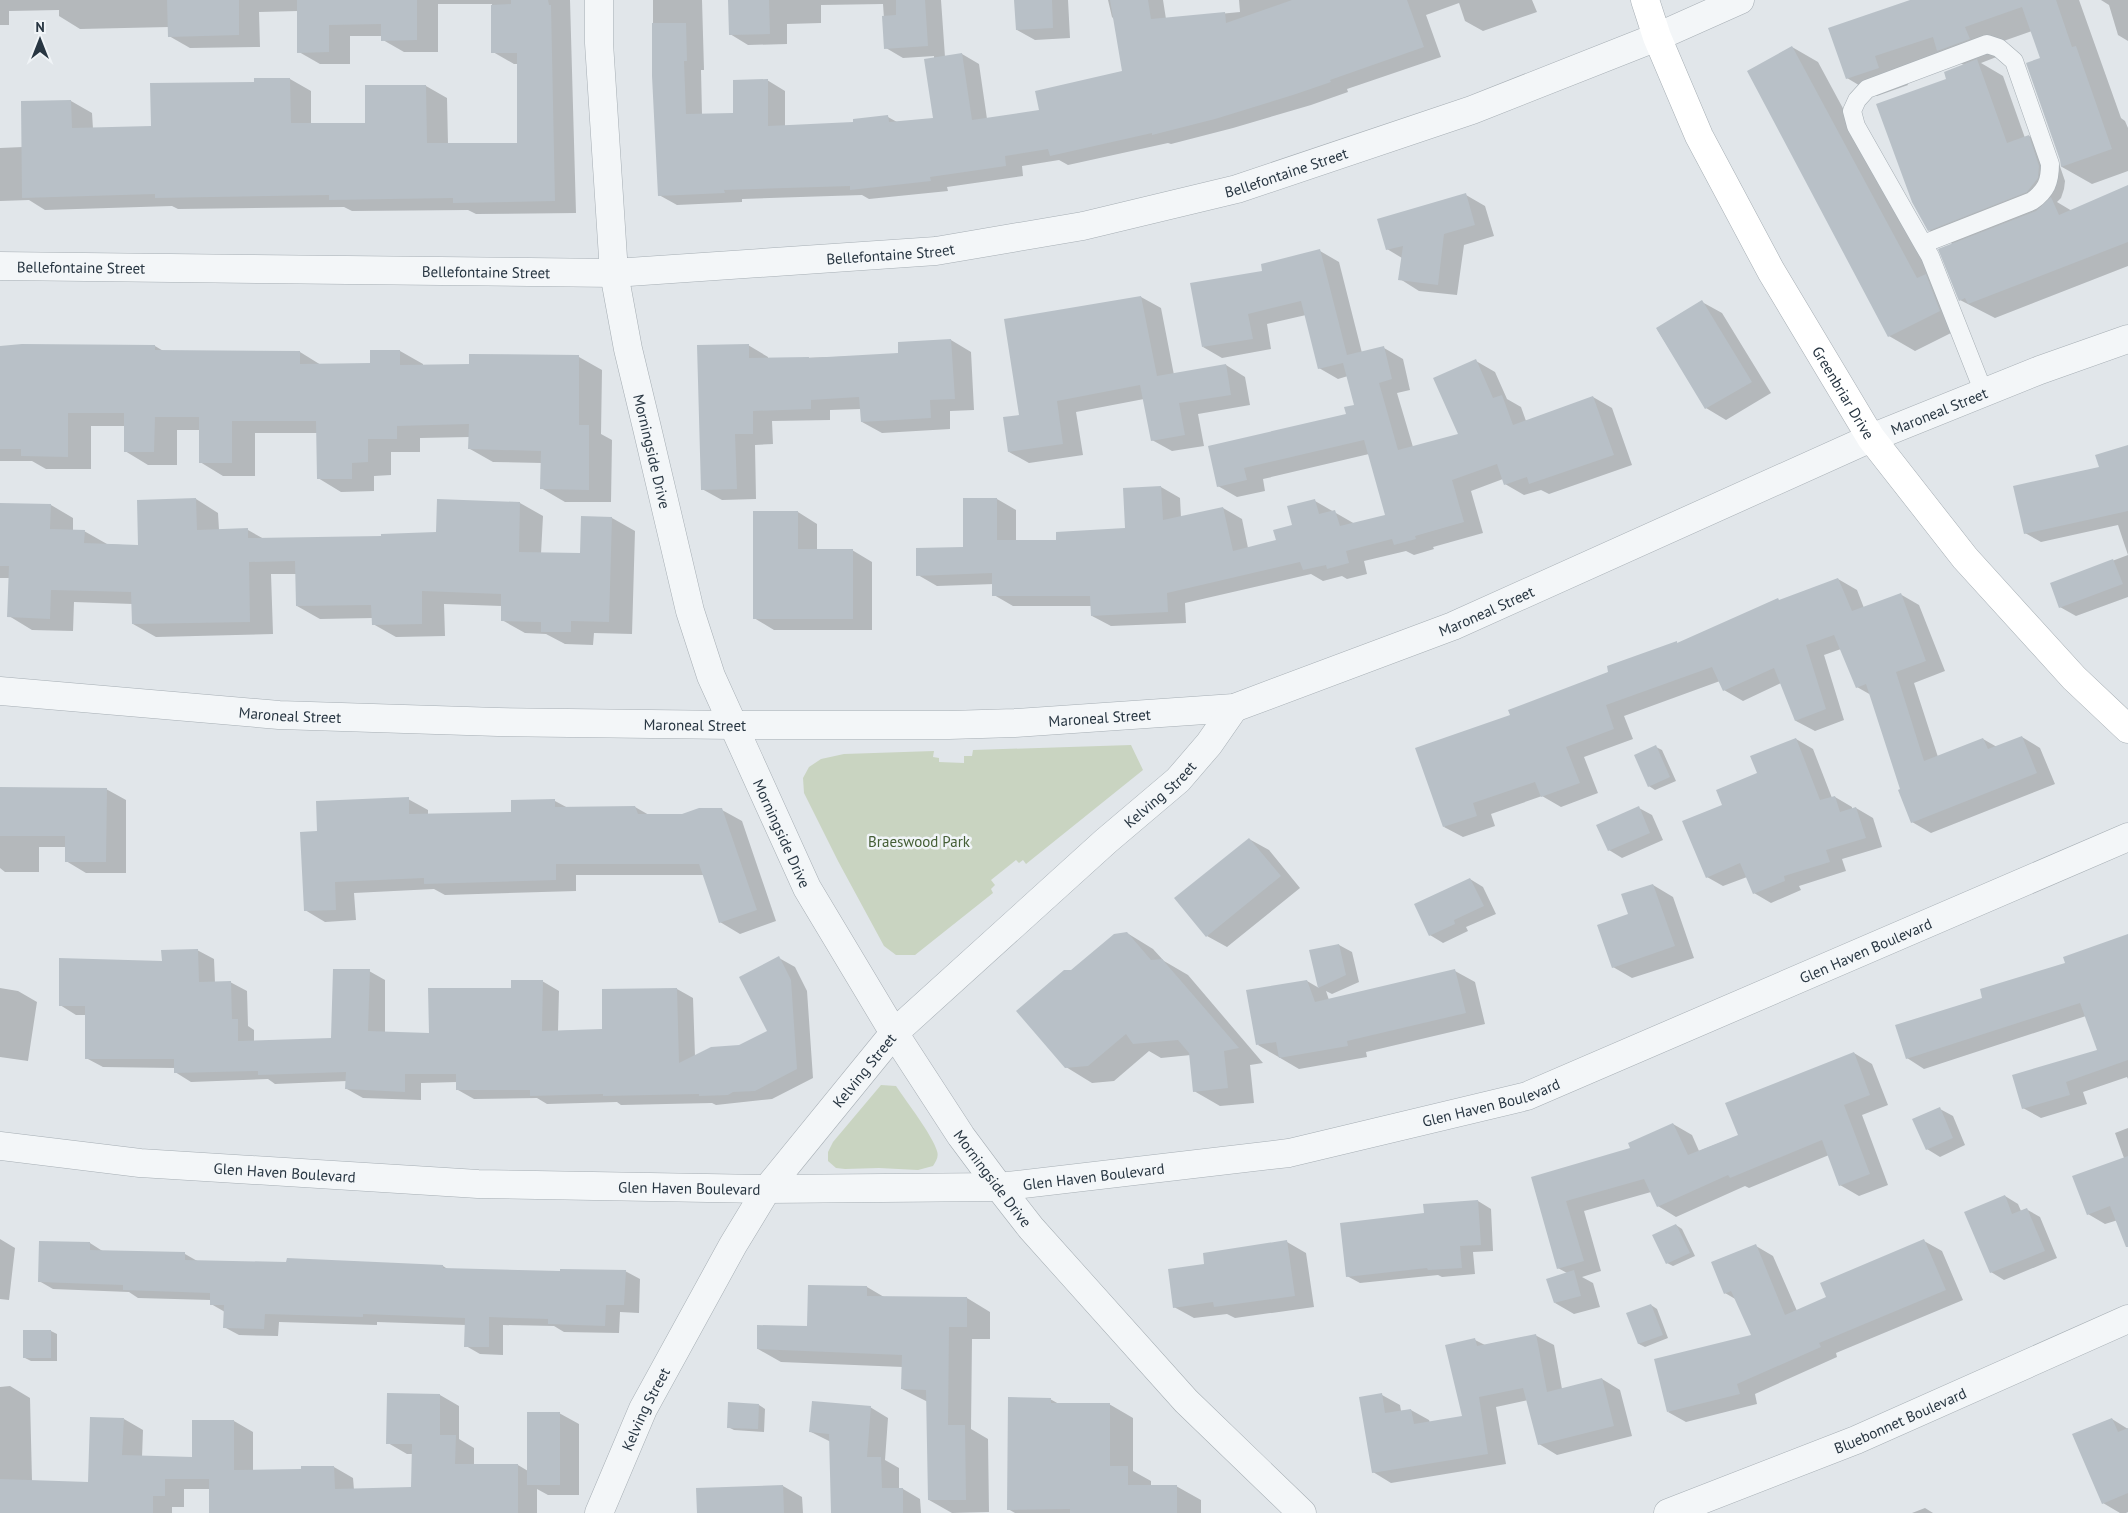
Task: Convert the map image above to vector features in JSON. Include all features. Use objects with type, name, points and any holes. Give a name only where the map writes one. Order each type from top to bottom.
[{"type":"main road","name":"Greenbriar Drive","points":[[1645,0],[1657,37],[1699,136],[1771,271],[1871,438],[1965,558],[2074,678],[2128,729]]},
{"type":"street","name":"Morningside Drive","points":[[599,0],[599,43],[614,273],[630,358],[690,611],[711,676],[807,888],[894,1033],[961,1136],[1031,1228],[1186,1401],[1302,1513]]},
{"type":"street","name":"Bellefontaine Street","points":[[0,266],[614,273],[936,251],[1083,226],[1237,189],[1472,110],[1657,37],[1740,0]]},
{"type":"street","name":"Maroneal Street","points":[[0,692],[280,715],[498,722],[732,725],[1015,723],[1234,708],[1453,626],[1871,438],[2040,370],[2128,339]]},
{"type":"street","name":"Kelving Street","points":[[599,1513],[643,1409],[732,1245],[767,1189],[894,1033],[1099,848],[1178,780],[1208,744],[1234,708]]},
{"type":"street","name":"Glen Haven Boulevard","points":[[0,1146],[140,1163],[478,1184],[767,1189],[999,1187],[1290,1153],[1527,1096],[2128,837]]},
{"type":"street","name":"Bluebonnet Boulevard","points":[[1668,1513],[1856,1440],[2128,1319]]},
{"type":"lane","points":[[1923,244],[2032,201],[2042,193],[2050,179],[2050,164],[2014,60],[2000,48],[1987,44],[1867,89],[1857,100],[1852,111],[1856,126],[1923,244],[1930,256],[1984,393]]},
{"type":"green space","name":"Braeswood Park","points":[[1131,745],[1143,770],[1026,864],[1023,860],[1019,863],[1016,860],[991,880],[995,885],[991,889],[993,893],[915,955],[896,955],[884,946],[804,793],[803,778],[809,767],[821,759],[844,754],[934,751],[933,757],[939,758],[939,762],[964,763],[964,756],[972,756],[973,750]]},
{"type":"green space","points":[[881,1085],[896,1086],[925,1128],[938,1153],[933,1166],[918,1170],[845,1169],[836,1168],[828,1161],[828,1152],[833,1142]]},
{"type":"building","points":[[167,0],[239,0],[239,35],[168,37]]},
{"type":"building","points":[[297,0],[417,0],[417,40],[381,41],[381,24],[329,25],[329,52],[297,53]]},
{"type":"building","points":[[511,0],[548,0],[549,5],[551,5],[555,201],[453,203],[453,198],[329,200],[329,195],[155,198],[155,194],[22,198],[21,101],[71,100],[72,128],[151,126],[150,83],[254,82],[254,78],[290,78],[291,123],[365,123],[365,85],[426,85],[427,143],[517,143],[517,53],[491,53],[491,5],[511,4]]},
{"type":"building","points":[[728,0],[769,0],[770,34],[729,35]]},
{"type":"building","points":[[896,0],[925,0],[928,46],[884,49],[882,16],[896,15]]},
{"type":"building","points":[[1014,0],[1052,0],[1053,28],[1016,30]]},
{"type":"building","points":[[1110,0],[1148,0],[1151,19],[1225,12],[1226,23],[1292,0],[1407,0],[1424,47],[1330,80],[1331,82],[1215,119],[1152,135],[1152,133],[1050,156],[1048,149],[1005,156],[1006,166],[930,177],[931,181],[850,190],[850,186],[724,190],[725,193],[658,196],[652,76],[652,23],[686,23],[687,61],[684,61],[686,114],[733,113],[733,80],[768,79],[768,126],[853,122],[853,119],[888,115],[889,122],[933,118],[924,59],[962,53],[972,120],[1039,110],[1035,91],[1122,71]]},
{"type":"building","points":[[1910,0],[2056,0],[2072,47],[2076,46],[2112,149],[2061,167],[2026,63],[2040,58],[2022,7],[1965,27],[1970,39],[1937,51],[1933,37],[1875,56],[1879,68],[1846,79],[1828,28]]},
{"type":"building","points":[[1792,46],[1917,278],[1926,274],[1940,311],[1888,337],[1747,71]]},
{"type":"building","points":[[1977,59],[2007,143],[2029,135],[2039,166],[2038,178],[2027,192],[1928,231],[1912,202],[1876,104],[1946,79],[1944,72]]},
{"type":"building","points":[[2128,185],[2128,242],[1968,304],[1965,298],[1959,301],[1938,249],[2036,211],[2051,197],[2059,215]]},
{"type":"building","points":[[1466,193],[1475,225],[1444,234],[1438,285],[1398,280],[1403,246],[1386,250],[1377,219]]},
{"type":"building","points":[[1320,249],[1347,355],[1384,346],[1392,379],[1379,383],[1398,450],[1458,434],[1433,378],[1476,359],[1493,398],[1502,395],[1513,425],[1593,396],[1614,455],[1529,484],[1527,477],[1504,485],[1497,464],[1452,480],[1464,522],[1415,536],[1416,539],[1394,545],[1392,539],[1346,551],[1349,563],[1327,569],[1326,565],[1303,570],[1300,562],[1167,593],[1168,612],[1091,616],[1090,596],[992,596],[992,573],[916,576],[916,548],[963,547],[963,498],[997,498],[997,540],[1056,540],[1056,532],[1125,528],[1123,488],[1161,486],[1163,520],[1223,507],[1233,551],[1276,540],[1273,530],[1292,525],[1287,506],[1315,499],[1319,514],[1335,510],[1340,526],[1385,515],[1364,440],[1244,468],[1247,480],[1217,487],[1208,446],[1346,414],[1344,407],[1354,405],[1343,363],[1318,369],[1301,301],[1248,314],[1253,339],[1202,347],[1190,283],[1262,271],[1261,264]]},
{"type":"building","points":[[1141,296],[1157,376],[1226,364],[1231,395],[1179,403],[1185,435],[1151,441],[1140,385],[1057,401],[1063,444],[1008,452],[1003,417],[1019,415],[1004,319]]},
{"type":"building","points":[[1702,300],[1752,382],[1705,409],[1656,328]]},
{"type":"building","points":[[951,339],[955,399],[930,400],[931,418],[861,422],[859,397],[811,400],[811,409],[753,411],[753,434],[735,434],[737,489],[701,490],[697,345],[749,344],[749,358],[809,358],[898,353],[898,342]]},
{"type":"building","points":[[22,344],[155,345],[155,350],[300,351],[300,364],[370,363],[370,350],[400,350],[400,365],[469,364],[469,354],[579,355],[579,425],[589,425],[589,490],[540,489],[541,451],[468,449],[469,424],[397,426],[397,439],[368,439],[368,462],[352,463],[352,479],[317,479],[316,421],[232,421],[232,463],[199,463],[199,417],[155,417],[154,452],[124,452],[124,413],[68,413],[68,457],[21,456],[21,449],[0,449],[0,346]]},
{"type":"building","points":[[2128,445],[2128,511],[2024,534],[2013,486],[2099,467],[2095,455]]},
{"type":"building","points":[[196,498],[197,530],[248,528],[248,538],[381,536],[381,534],[436,532],[437,499],[520,502],[519,552],[580,553],[581,516],[612,517],[609,622],[571,621],[571,632],[541,632],[541,622],[501,621],[501,594],[422,591],[422,624],[372,625],[371,605],[296,606],[295,561],[249,562],[250,622],[132,624],[131,592],[51,590],[50,619],[7,617],[9,566],[0,566],[0,503],[51,504],[50,529],[85,530],[84,543],[138,545],[137,500]]},
{"type":"building","points":[[753,511],[798,511],[798,549],[853,549],[853,619],[753,619]]},
{"type":"building","points":[[2113,559],[2123,584],[2059,608],[2050,583]]},
{"type":"building","points":[[1838,578],[1852,611],[1901,593],[1926,661],[1896,672],[1924,761],[1983,738],[1988,749],[2022,736],[2037,773],[1911,823],[1898,790],[1900,789],[1866,684],[1856,688],[1834,635],[1806,645],[1826,709],[1795,721],[1774,668],[1723,691],[1712,667],[1606,705],[1614,729],[1566,747],[1580,783],[1541,797],[1535,782],[1473,803],[1477,816],[1443,827],[1415,748],[1510,715],[1508,710],[1608,672],[1607,666],[1677,641],[1677,643],[1778,598],[1779,600]]},
{"type":"building","points":[[1796,738],[1820,800],[1835,796],[1840,812],[1856,807],[1866,838],[1826,850],[1830,862],[1784,876],[1785,881],[1753,894],[1740,863],[1706,878],[1682,821],[1722,805],[1716,790],[1757,773],[1750,756]]},
{"type":"building","points":[[1656,745],[1670,777],[1648,787],[1634,755]]},
{"type":"building","points":[[0,787],[107,788],[106,862],[65,862],[65,836],[0,836]]},
{"type":"building","points":[[409,797],[409,814],[511,812],[511,800],[555,799],[555,807],[635,806],[638,814],[682,814],[699,808],[722,808],[757,910],[719,923],[699,864],[556,864],[556,880],[424,884],[424,878],[335,882],[336,910],[304,911],[300,832],[317,831],[316,801]]},
{"type":"building","points":[[1639,806],[1650,833],[1608,851],[1596,825]]},
{"type":"building","points":[[1249,838],[1281,876],[1206,937],[1174,898]]},
{"type":"building","points":[[1470,878],[1484,906],[1454,920],[1455,924],[1429,936],[1414,904]]},
{"type":"building","points":[[1653,884],[1675,946],[1612,968],[1597,925],[1628,914],[1621,894]]},
{"type":"building","points":[[1127,932],[1151,960],[1162,959],[1239,1048],[1224,1051],[1228,1088],[1193,1092],[1189,1053],[1178,1040],[1133,1044],[1126,1034],[1088,1066],[1065,1068],[1016,1011],[1064,970],[1071,970],[1114,934]]},
{"type":"building","points":[[2128,934],[2128,1060],[2066,1082],[2070,1095],[2022,1109],[2012,1075],[2097,1050],[2080,1003],[1906,1059],[1895,1025],[1982,998],[1980,989],[2065,963],[2063,957]]},
{"type":"building","points":[[1339,944],[1346,975],[1318,988],[1309,950]]},
{"type":"building","points":[[198,949],[199,982],[231,981],[232,1019],[238,1019],[238,1041],[331,1038],[333,969],[370,969],[368,1031],[429,1033],[428,988],[511,988],[511,980],[543,980],[542,1031],[602,1029],[602,989],[677,988],[679,1063],[711,1047],[739,1045],[767,1031],[739,977],[779,956],[791,980],[797,1069],[755,1091],[733,1092],[728,1095],[603,1096],[603,1094],[530,1096],[530,1090],[456,1090],[456,1074],[405,1074],[405,1092],[345,1089],[346,1072],[258,1075],[258,1071],[174,1073],[174,1059],[85,1059],[85,1006],[59,1006],[59,958],[162,961],[161,950]]},
{"type":"building","points":[[1455,969],[1466,1013],[1347,1041],[1348,1046],[1279,1058],[1276,1042],[1256,1045],[1246,990],[1307,980],[1315,1002]]},
{"type":"building","points":[[1854,1052],[1870,1095],[1844,1105],[1870,1174],[1839,1186],[1822,1140],[1730,1178],[1728,1175],[1657,1207],[1644,1179],[1566,1201],[1584,1261],[1557,1269],[1531,1177],[1630,1148],[1628,1143],[1673,1123],[1688,1155],[1738,1135],[1725,1103]]},
{"type":"building","points":[[1940,1107],[1953,1138],[1926,1150],[1912,1119]]},
{"type":"building","points":[[2128,1156],[2128,1247],[2126,1247],[2110,1206],[2087,1215],[2072,1176]]},
{"type":"building","points":[[2005,1195],[2012,1214],[2027,1208],[2045,1251],[1990,1273],[1964,1212]]},
{"type":"building","points":[[1478,1200],[1481,1245],[1460,1246],[1462,1268],[1428,1270],[1427,1268],[1346,1277],[1340,1223],[1424,1213],[1423,1204]]},
{"type":"building","points":[[1676,1224],[1690,1253],[1666,1264],[1652,1235]]},
{"type":"building","points":[[1924,1239],[1946,1290],[1819,1343],[1821,1347],[1737,1384],[1740,1394],[1667,1412],[1654,1359],[1751,1335],[1731,1291],[1724,1294],[1711,1262],[1756,1244],[1785,1315],[1826,1297],[1820,1283]]},
{"type":"building","points":[[1287,1240],[1295,1296],[1214,1307],[1213,1302],[1173,1308],[1168,1269],[1204,1264],[1203,1253]]},
{"type":"building","points":[[39,1241],[90,1242],[90,1250],[185,1252],[185,1260],[286,1262],[287,1258],[443,1265],[443,1268],[560,1271],[560,1269],[626,1270],[624,1305],[606,1305],[605,1326],[548,1324],[548,1319],[489,1317],[489,1347],[464,1347],[465,1318],[363,1314],[363,1317],[265,1314],[264,1329],[223,1328],[224,1305],[210,1305],[210,1293],[123,1290],[123,1285],[38,1282]]},
{"type":"building","points":[[1574,1270],[1581,1296],[1554,1303],[1546,1279]]},
{"type":"building","points":[[808,1285],[867,1286],[867,1296],[967,1297],[967,1327],[949,1327],[948,1425],[965,1425],[966,1500],[928,1500],[926,1390],[901,1389],[902,1355],[757,1349],[757,1325],[807,1326]]},
{"type":"building","points":[[1651,1304],[1663,1335],[1638,1344],[1626,1313]]},
{"type":"building","points":[[23,1330],[51,1330],[51,1358],[23,1358]]},
{"type":"building","points":[[1536,1334],[1547,1392],[1602,1378],[1614,1426],[1538,1445],[1523,1388],[1479,1397],[1488,1454],[1372,1473],[1359,1397],[1382,1393],[1385,1413],[1411,1409],[1414,1424],[1462,1416],[1445,1345],[1475,1338],[1477,1346]]},
{"type":"building","points":[[387,1393],[440,1394],[440,1435],[456,1435],[455,1464],[518,1464],[518,1513],[209,1513],[209,1479],[165,1479],[165,1496],[153,1496],[153,1513],[0,1513],[0,1479],[88,1482],[90,1417],[124,1418],[122,1455],[192,1457],[192,1420],[234,1420],[234,1470],[301,1469],[301,1466],[334,1466],[335,1489],[411,1487],[412,1444],[386,1444]]},
{"type":"building","points":[[1008,1397],[1051,1398],[1051,1403],[1110,1403],[1110,1466],[1128,1466],[1128,1485],[1177,1485],[1177,1513],[1070,1513],[1070,1509],[1007,1510]]},
{"type":"building","points":[[812,1401],[871,1406],[867,1457],[881,1457],[882,1488],[903,1488],[903,1513],[831,1513],[829,1434],[809,1432]]},
{"type":"building","points":[[728,1402],[759,1404],[758,1429],[727,1428]]},
{"type":"building","points":[[527,1412],[560,1412],[560,1485],[527,1485]]},
{"type":"building","points":[[2112,1418],[2118,1432],[2128,1428],[2128,1493],[2102,1504],[2072,1434]]},
{"type":"building","points":[[783,1485],[784,1513],[697,1513],[696,1488]]}]
